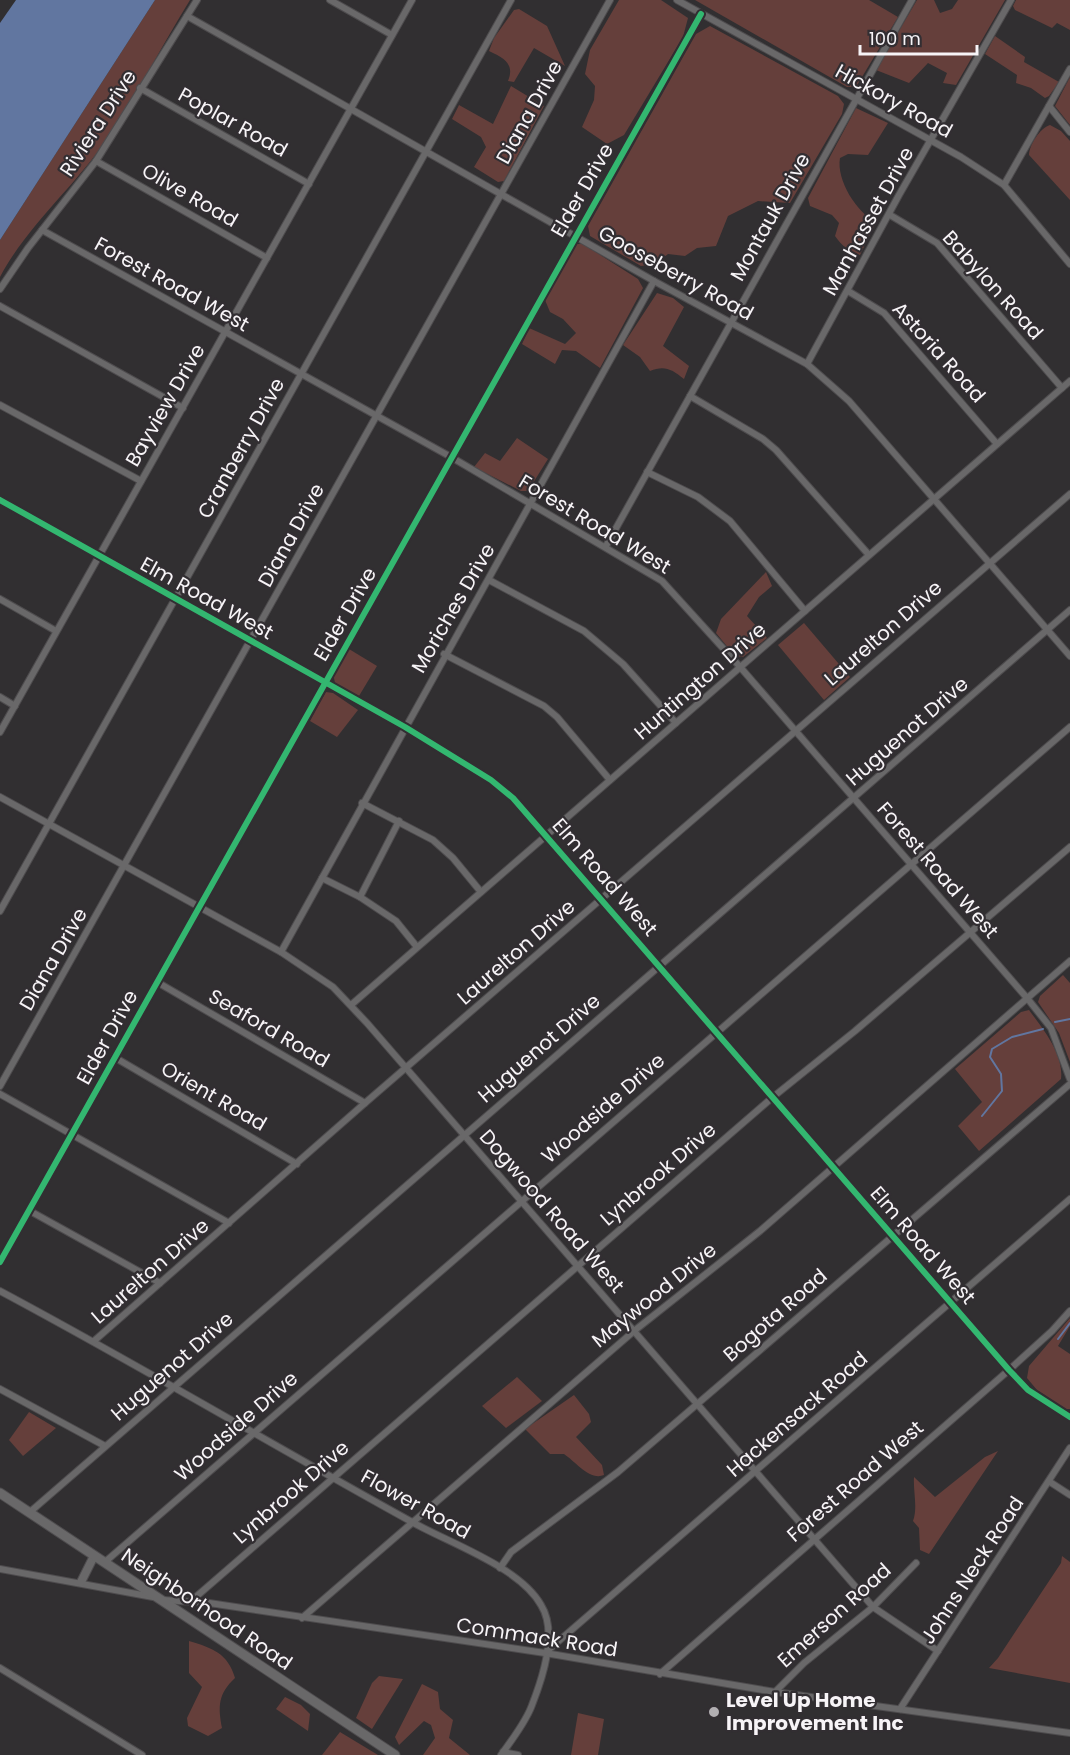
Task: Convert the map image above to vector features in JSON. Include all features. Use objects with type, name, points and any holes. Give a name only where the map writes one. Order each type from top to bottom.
[{"type":"main road","name":"Neighborhood Road","points":[[0,1493],[394,1755]]},
{"type":"street","name":"Riviera Drive","points":[[0,289],[42,230],[96,162],[140,88],[197,0]]},
{"type":"street","points":[[330,0],[392,35]]},
{"type":"street","name":"Bayview Drive","points":[[0,732],[412,0]]},
{"type":"street","name":"Cranberry Drive","points":[[0,911],[511,0]]},
{"type":"street","name":"Diana Drive","points":[[0,1086],[610,0]]},
{"type":"street","name":"Hickory Road","points":[[677,0],[932,141],[1004,186],[1070,264]]},
{"type":"street","name":"Montauk Drive","points":[[606,546],[855,98],[912,0]]},
{"type":"street","name":"Manhasset Drive","points":[[807,364],[1011,0]]},
{"type":"street","name":"Elder Drive","points":[[0,1262],[701,14]]},
{"type":"street","name":"Gooseberry Road","points":[[187,16],[654,281],[807,364],[849,401],[1070,657]]},
{"type":"street","points":[[1004,186],[1070,69]]},
{"type":"street","name":"Poplar Road","points":[[140,88],[309,184]]},
{"type":"street","points":[[1049,106],[1070,132]]},
{"type":"street","name":"Olive Road","points":[[96,162],[267,258]]},
{"type":"street","name":"Babylon Road","points":[[890,215],[937,243],[1062,388]]},
{"type":"street","name":"Forest Road West","points":[[42,230],[451,458],[606,546],[662,581],[741,668],[1027,998],[1051,1028],[1070,1082]]},
{"type":"street","name":"Moriches Drive","points":[[281,952],[444,654],[489,580],[654,281]]},
{"type":"street","name":"Astoria Road","points":[[848,291],[884,313],[997,444]]},
{"type":"street","points":[[0,306],[183,408]]},
{"type":"street","name":"Huntington Drive","points":[[351,1005],[1070,381]]},
{"type":"street","points":[[690,396],[763,439],[776,450],[869,555]]},
{"type":"street","points":[[0,405],[141,481]]},
{"type":"street","points":[[646,472],[698,497],[729,521],[805,611]]},
{"type":"street","name":"Laurelton Drive","points":[[94,1341],[365,1103],[1070,494]]},
{"type":"street","name":"Elm Road West","points":[[0,500],[174,600],[405,727],[491,780],[513,798],[717,1030],[1009,1370],[1028,1390],[1070,1417]]},
{"type":"street","points":[[489,580],[584,631],[623,663],[676,723]]},
{"type":"street","points":[[0,599],[56,631]]},
{"type":"street","name":"Huguenot Drive","points":[[30,1512],[1070,610]]},
{"type":"street","points":[[444,654],[544,706],[557,717],[610,780]]},
{"type":"street","points":[[0,697],[15,706]]},
{"type":"street","name":"Woodside Drive","points":[[105,1562],[522,1202],[717,1030],[1070,727]]},
{"type":"street","name":"Dogwood Road West","points":[[0,797],[281,952],[333,987],[873,1607],[938,1651]]},
{"type":"street","points":[[362,803],[399,821],[445,849],[481,892]]},
{"type":"street","points":[[360,897],[399,821]]},
{"type":"street","name":"Lynbrook Drive","points":[[190,1602],[773,1097],[1070,847]]},
{"type":"street","points":[[322,878],[360,897],[396,921],[417,947]]},
{"type":"street","name":"Maywood Drive","points":[[302,1618],[634,1331],[760,1232],[1070,961]]},
{"type":"street","name":"Seaford Road","points":[[157,982],[365,1103]]},
{"type":"street","name":"Orient Road","points":[[114,1058],[297,1164]]},
{"type":"street","name":"Bogota Road","points":[[500,1568],[511,1552],[618,1472],[1070,1082]]},
{"type":"street","points":[[0,1094],[229,1223]]},
{"type":"street","name":"Hackensack Road","points":[[545,1653],[1070,1199]]},
{"type":"street","points":[[30,1210],[160,1283]]},
{"type":"street","name":"Flower Road","points":[[0,1291],[94,1341],[413,1523],[500,1568],[518,1581],[541,1604],[550,1628],[532,1707],[502,1754]]},
{"type":"street","name":"Forest Road West","points":[[660,1674],[1009,1370],[1052,1331],[1070,1311]]},
{"type":"street","points":[[0,1389],[105,1446]]},
{"type":"street","name":"Johns Neck Road","points":[[900,1709],[1070,1448]]},
{"type":"street","points":[[1050,1482],[1070,1495]]},
{"type":"street","points":[[81,1582],[94,1556]]},
{"type":"street","name":"Emerson Road","points":[[775,1692],[804,1663],[873,1607],[916,1563]]},
{"type":"street","name":"Commack Road","points":[[0,1569],[81,1582],[161,1600],[190,1602],[545,1653],[775,1692],[1070,1733]]},
{"type":"street","points":[[0,1668],[142,1755]]},
{"type":"street","points":[[502,1754],[518,1755]]},
{"type":"shaded area","points":[[155,0],[190,0],[98,152],[25,239],[0,277],[0,240]]},
{"type":"shaded area","points":[[619,0],[661,0],[688,18],[683,37],[624,135],[607,144],[582,127],[594,100],[595,86],[585,74],[590,50]]},
{"type":"shaded area","points":[[695,0],[869,0],[898,17],[856,87],[847,87]]},
{"type":"shaded area","points":[[917,0],[934,0],[940,13],[952,9],[958,0],[1005,0],[956,85],[943,83],[947,73],[928,63],[909,83],[876,70]]},
{"type":"shaded area","points":[[1016,0],[1070,0],[1070,30],[1057,23],[1052,28],[1015,10],[1013,6]]},
{"type":"shaded area","points":[[519,9],[547,26],[565,66],[534,48],[514,82],[508,81],[510,70],[507,62],[489,51],[494,38],[514,10]]},
{"type":"shaded area","points":[[710,26],[838,96],[844,104],[842,114],[790,203],[758,201],[728,216],[716,246],[697,248],[685,256],[668,254],[655,264],[641,266],[590,236],[588,226],[696,34]]},
{"type":"shaded area","points":[[995,36],[1025,57],[1024,62],[1059,82],[1049,96],[1045,98],[1031,88],[1016,83],[1017,75],[985,54]]},
{"type":"shaded area","points":[[1070,77],[1070,125],[1055,106]]},
{"type":"shaded area","points":[[511,86],[544,106],[504,181],[498,182],[474,167],[486,147],[481,137],[452,119],[459,105],[493,124]]},
{"type":"shaded area","points":[[856,108],[888,123],[868,155],[848,154],[840,158],[841,176],[849,195],[869,218],[876,222],[860,255],[840,243],[835,236],[839,223],[832,215],[810,206],[808,198]]},
{"type":"shaded area","points":[[1050,125],[1061,131],[1070,141],[1070,200],[1029,155],[1036,137]]},
{"type":"shaded area","points":[[575,244],[583,244],[638,279],[643,288],[600,368],[576,351],[562,350],[555,364],[522,344],[529,328],[565,344],[576,333],[563,319],[550,312],[545,300]]},
{"type":"shaded area","points":[[657,293],[673,298],[684,307],[663,346],[689,366],[684,379],[668,369],[660,368],[650,371],[640,357],[623,345]]},
{"type":"shaded area","points":[[517,438],[548,459],[528,491],[521,491],[474,467],[485,453],[500,461]]},
{"type":"shaded area","points":[[766,572],[772,586],[759,597],[747,616],[767,638],[743,657],[735,656],[716,633],[721,619]]},
{"type":"shaded area","points":[[804,623],[850,677],[824,700],[778,645]]},
{"type":"shaded area","points":[[349,649],[377,666],[359,696],[335,683],[333,673]]},
{"type":"shaded area","points":[[326,692],[333,693],[358,710],[337,737],[310,721]]},
{"type":"shaded area","points":[[1063,975],[1070,983],[1070,1062],[1059,1033],[1038,1002],[1040,996]]},
{"type":"shaded area","points":[[1029,1010],[1056,1051],[1061,1079],[979,1151],[958,1126],[982,1102],[955,1069],[1021,1012]]},
{"type":"shaded area","points":[[1070,1318],[1070,1326],[1058,1346],[1070,1354],[1070,1409],[1066,1409],[1037,1390],[1027,1378],[1029,1366]]},
{"type":"shaded area","points":[[517,1377],[542,1401],[506,1428],[482,1406]]},
{"type":"shaded area","points":[[574,1395],[589,1414],[591,1422],[576,1437],[602,1465],[604,1475],[588,1473],[564,1454],[550,1454],[525,1429]]},
{"type":"shaded area","points":[[29,1412],[56,1428],[23,1456],[9,1440]]},
{"type":"shaded area","points":[[998,1451],[929,1554],[920,1550],[919,1528],[913,1521],[914,1477],[935,1497],[985,1457]]},
{"type":"shaded area","points":[[1062,1556],[1070,1562],[1070,1683],[989,1668],[1061,1563]]},
{"type":"shaded area","points":[[189,1641],[205,1646],[223,1657],[235,1678],[222,1695],[220,1713],[222,1728],[208,1736],[188,1726],[187,1718],[202,1687],[189,1673]]},
{"type":"shaded area","points":[[379,1676],[403,1679],[372,1729],[356,1718],[372,1683]]},
{"type":"shaded area","points":[[422,1684],[438,1692],[440,1709],[453,1720],[449,1738],[470,1755],[423,1755],[435,1738],[431,1725],[424,1721],[399,1745],[395,1737]]},
{"type":"shaded area","points":[[285,1697],[301,1705],[310,1714],[308,1731],[276,1709]]},
{"type":"shaded area","points":[[578,1713],[604,1719],[598,1755],[571,1755]]},
{"type":"shaded area","points":[[340,1732],[378,1755],[322,1755]]},
{"type":"water","points":[[16,0],[155,0],[0,240],[0,23]]},
{"type":"waterway","points":[[1055,1022],[1070,1019]]},
{"type":"waterway","points":[[982,1116],[1002,1091],[1001,1074],[990,1057],[992,1049],[1012,1037],[1043,1029]]},
{"type":"waterway","points":[[1058,1339],[1070,1323]]},
{"type":"cycle path","points":[[0,1262],[701,14]]},
{"type":"cycle path","points":[[0,500],[405,727],[491,780],[513,798],[1009,1370],[1028,1390],[1070,1417]]},
{"type":"place","name":"Level Up Home Improvement Inc","points":[[714,1712]]}]
